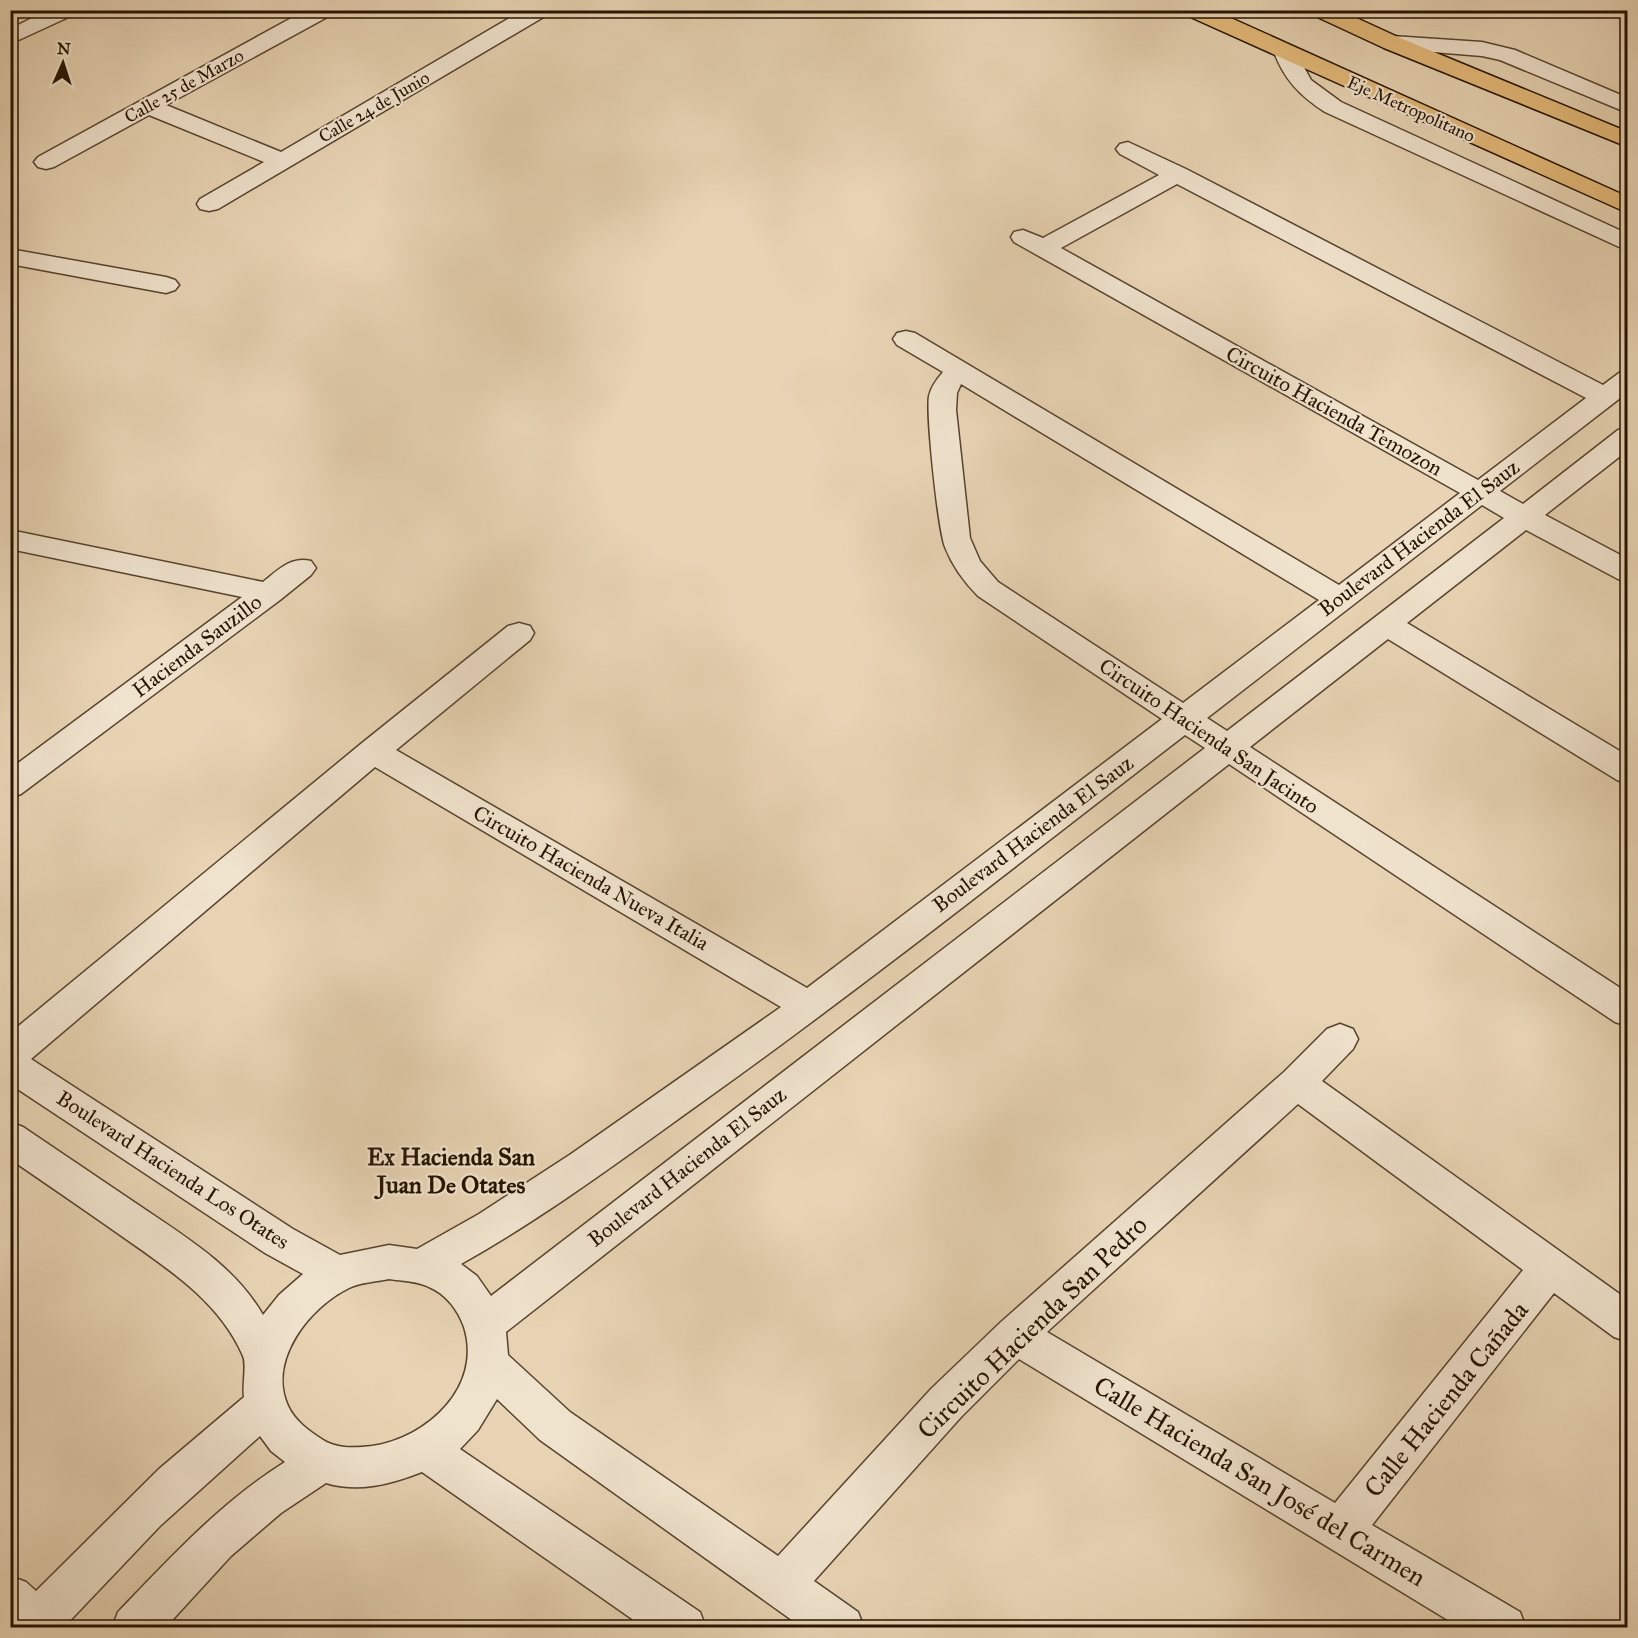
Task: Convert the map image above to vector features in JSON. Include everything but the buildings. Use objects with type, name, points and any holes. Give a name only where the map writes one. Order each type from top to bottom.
[{"type":"main road","name":"Eje Metropolitano","points":[[1194,10],[1628,206]]},
{"type":"main road","points":[[1321,10],[1392,43],[1628,140]]},
{"type":"street","points":[[10,38],[65,10]]},
{"type":"street","name":"Calle 25 de Marzo","points":[[46,162],[323,10]]},
{"type":"street","name":"Calle 24 de Junio","points":[[209,204],[539,10]]},
{"type":"street","points":[[1392,43],[1482,49],[1507,54],[1628,106]]},
{"type":"street","points":[[1285,52],[1292,72],[1302,85],[1333,107],[1628,244]]},
{"type":"street","points":[[148,106],[282,161]]},
{"type":"street","points":[[1128,149],[1616,388]]},
{"type":"street","name":"Circuito Hacienda Temozon","points":[[1178,174],[1033,242],[1479,492],[1628,572]]},
{"type":"street","points":[[10,256],[166,285]]},
{"type":"street","points":[[906,339],[1339,599]]},
{"type":"street","name":"Circuito Hacienda San Jacinto","points":[[958,371],[948,381],[941,394],[956,538],[962,558],[988,589],[1628,1012]]},
{"type":"street","name":"Boulevard Hacienda El Sauz","points":[[422,1266],[493,1226],[584,1166],[809,1005],[1616,388]]},
{"type":"street","name":"Boulevard Hacienda El Sauz","points":[[487,1344],[1226,748],[1628,436]]},
{"type":"street","name":"Hacienda Sauzillo","points":[[10,539],[269,593]]},
{"type":"street","points":[[269,593],[302,568]]},
{"type":"street","name":"Hacienda Sauzillo","points":[[17,773],[269,593]]},
{"type":"street","points":[[1386,624],[1628,772]]},
{"type":"street","points":[[10,1055],[373,751],[519,633]]},
{"type":"street","name":"Circuito Hacienda Nueva Italia","points":[[373,751],[809,1005]]},
{"type":"street","name":"Circuito Hacienda San Pedro","points":[[781,1585],[946,1403],[1015,1335],[1297,1083],[1340,1039]]},
{"type":"street","name":"Boulevard Hacienda Los Otates","points":[[10,1064],[279,1241],[338,1274]]},
{"type":"street","points":[[1297,1083],[1628,1324]]},
{"type":"street","points":[[10,1138],[187,1260],[219,1287],[241,1314],[265,1356]]},
{"type":"street","points":[[487,1344],[478,1397],[457,1426],[426,1450],[401,1461],[374,1467],[347,1468],[322,1462],[286,1439],[266,1406],[262,1381],[265,1356],[277,1328],[297,1302],[338,1274],[355,1268],[389,1262],[422,1266],[450,1278],[472,1298],[487,1344],[555,1426],[842,1628]]},
{"type":"street","name":"Calle Hacienda Cañada","points":[[1341,1530],[1550,1268]]},
{"type":"street","name":"Calle Hacienda San José del Carmen","points":[[1015,1335],[1504,1628]]},
{"type":"street","points":[[27,1616],[218,1442],[266,1406]]},
{"type":"street","points":[[426,1450],[684,1628]]},
{"type":"street","points":[[134,1628],[216,1541],[266,1498],[322,1462]]},
{"type":"district","name":"Ex Hacienda San Juan De Otates","points":[[451,1171]]}]
